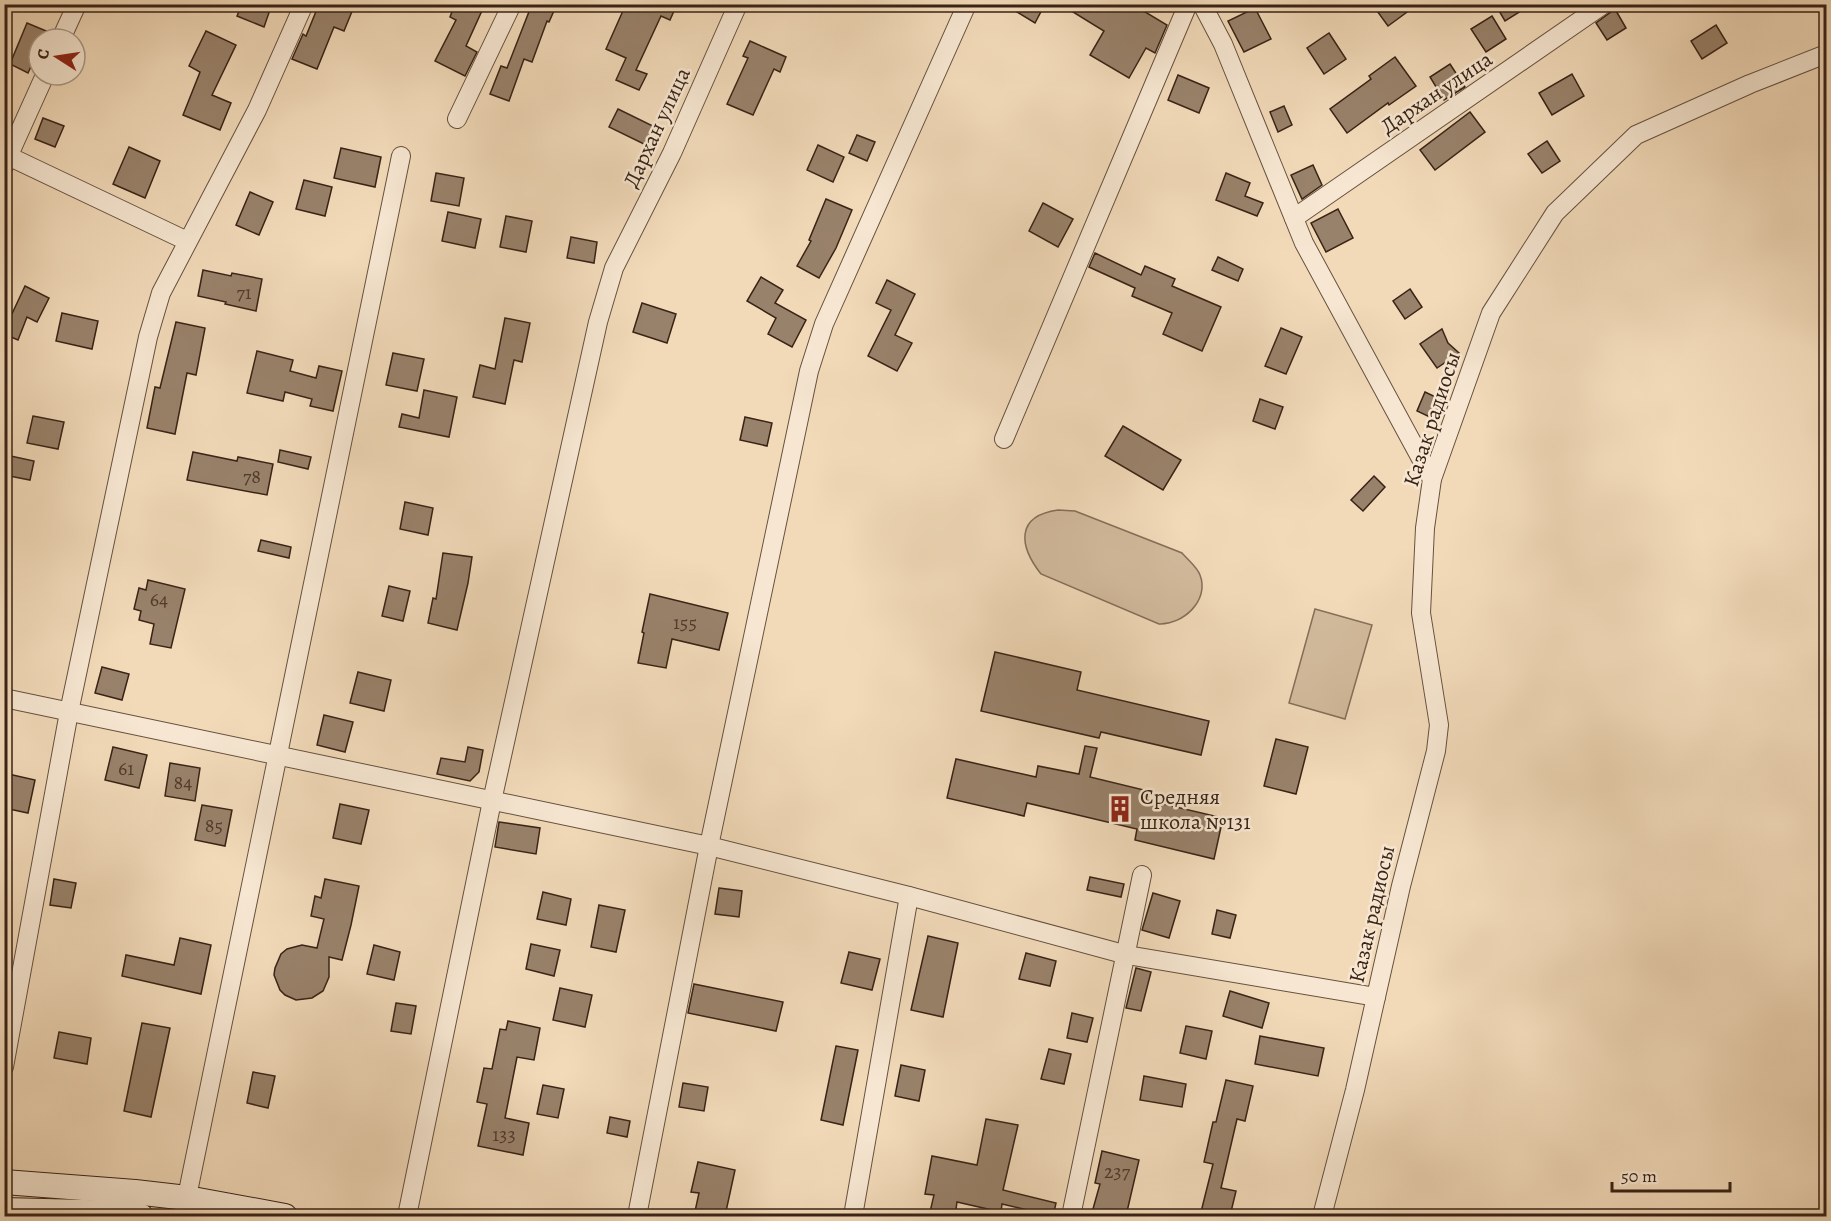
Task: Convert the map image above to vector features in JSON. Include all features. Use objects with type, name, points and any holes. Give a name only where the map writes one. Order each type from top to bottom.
[{"type":"main road","points":[[4,1182],[135,1192],[185,1207],[285,1216]]},
{"type":"main road","points":[[4,1210],[125,1213],[141,1216]]},
{"type":"street","points":[[66,27],[77,4]]},
{"type":"street","points":[[4,1067],[69,712],[148,337],[162,293],[257,110],[304,4]]},
{"type":"street","points":[[458,118],[512,4]]},
{"type":"street","name":"Дархан улица","points":[[407,1216],[492,801],[598,322],[614,268],[672,153],[738,4]]},
{"type":"street","points":[[637,1216],[709,846],[809,371],[824,324],[967,4]]},
{"type":"street","points":[[1004,439],[1188,4]]},
{"type":"street","points":[[1202,4],[1223,44],[1304,243],[1335,304],[1432,479]]},
{"type":"street","name":"Дархан улица","points":[[1294,218],[1604,4]]},
{"type":"street","name":"Казак радиосы","points":[[1322,1216],[1353,1100],[1401,886],[1436,751],[1439,725],[1421,613],[1425,528],[1432,479],[1491,313],[1555,213],[1636,135],[1750,84],[1827,54]]},
{"type":"street","points":[[39,87],[6,159],[187,241]]},
{"type":"street","points":[[185,1207],[401,156]]},
{"type":"street","points":[[4,698],[709,846],[909,896],[1127,955],[1376,997]]},
{"type":"street","points":[[1071,1216],[1142,874]]},
{"type":"street","points":[[853,1216],[909,896]]},
{"type":"shaded area","points":[[1058,510],[1075,511],[1182,553],[1195,566],[1202,585],[1201,594],[1192,610],[1177,620],[1159,624],[1041,574],[1028,553],[1025,534],[1034,519],[1044,513]]},
{"type":"shaded area","points":[[1315,609],[1372,625],[1345,719],[1289,703]]},
{"type":"building","points":[[242,4],[272,4],[264,27],[237,16]]},
{"type":"building","points":[[319,4],[355,4],[344,31],[334,27],[317,69],[292,59],[303,34],[306,36]]},
{"type":"building","points":[[455,4],[485,4],[466,46],[477,52],[465,76],[435,61],[456,20],[450,17]]},
{"type":"building","points":[[532,4],[557,4],[549,22],[547,21],[532,62],[524,59],[509,101],[490,94],[501,66],[507,68]]},
{"type":"building","points":[[626,4],[677,4],[670,20],[661,16],[636,70],[647,74],[639,90],[616,80],[626,58],[606,49]]},
{"type":"building","points":[[1004,4],[1045,4],[1035,23]]},
{"type":"building","points":[[1060,4],[1132,4],[1167,25],[1155,53],[1146,48],[1129,78],[1090,55],[1104,31]]},
{"type":"building","points":[[1372,4],[1418,4],[1388,26]]},
{"type":"building","points":[[1495,4],[1532,4],[1505,21]]},
{"type":"building","points":[[1255,8],[1271,39],[1244,52],[1228,21]]},
{"type":"building","points":[[1615,9],[1626,28],[1607,40],[1596,23]]},
{"type":"building","points":[[1492,16],[1506,39],[1486,52],[1471,29]]},
{"type":"building","points":[[27,23],[37,27],[27,27],[27,72],[10,64]]},
{"type":"building","points":[[1716,25],[1727,43],[1702,59],[1691,41]]},
{"type":"building","points":[[206,31],[236,45],[212,95],[231,103],[220,130],[183,115],[200,72],[189,66]]},
{"type":"building","points":[[1329,33],[1346,59],[1324,74],[1307,48]]},
{"type":"building","points":[[750,41],[786,57],[780,72],[774,69],[753,115],[727,104],[748,58],[743,56]]},
{"type":"building","points":[[1395,57],[1416,86],[1347,133],[1330,109],[1371,79],[1369,76]]},
{"type":"building","points":[[1450,64],[1465,87],[1444,100],[1430,77]]},
{"type":"building","points":[[1572,74],[1584,96],[1552,115],[1539,93]]},
{"type":"building","points":[[1178,75],[1209,88],[1199,113],[1168,100]]},
{"type":"building","points":[[1284,106],[1292,125],[1278,132],[1270,112]]},
{"type":"building","points":[[618,109],[659,129],[650,147],[609,127]]},
{"type":"building","points":[[1470,112],[1485,132],[1435,170],[1420,150]]},
{"type":"building","points":[[43,118],[64,126],[55,147],[35,139]]},
{"type":"building","points":[[857,135],[875,142],[867,161],[849,153]]},
{"type":"building","points":[[1547,141],[1560,161],[1542,173],[1528,154]]},
{"type":"building","points":[[818,145],[844,157],[833,182],[807,170]]},
{"type":"building","points":[[129,147],[160,161],[145,198],[113,184]]},
{"type":"building","points":[[341,148],[381,157],[375,187],[334,178]]},
{"type":"building","points":[[1313,165],[1322,185],[1302,199],[1291,175]]},
{"type":"building","points":[[436,173],[464,178],[459,206],[431,201]]},
{"type":"building","points":[[1226,173],[1250,183],[1245,196],[1263,203],[1257,216],[1216,200]]},
{"type":"building","points":[[304,180],[332,187],[325,216],[296,209]]},
{"type":"building","points":[[250,192],[273,202],[259,235],[236,225]]},
{"type":"building","points":[[826,199],[852,210],[836,248],[819,278],[797,266],[811,241],[809,240]]},
{"type":"building","points":[[1043,203],[1073,219],[1058,247],[1029,231]]},
{"type":"building","points":[[1338,209],[1353,238],[1326,252],[1311,223]]},
{"type":"building","points":[[448,212],[481,219],[475,248],[442,241]]},
{"type":"building","points":[[506,216],[532,221],[526,252],[500,247]]},
{"type":"building","points":[[571,237],[597,242],[594,263],[567,258]]},
{"type":"building","points":[[1095,253],[1141,275],[1145,266],[1175,279],[1172,286],[1221,307],[1202,351],[1163,334],[1172,313],[1132,296],[1135,288],[1089,267]]},
{"type":"building","points":[[1218,257],[1243,269],[1238,281],[1212,270]]},
{"type":"building","points":[[203,270],[262,279],[256,311],[198,296]]},
{"type":"building","points":[[761,277],[783,290],[775,303],[806,320],[792,347],[768,334],[776,318],[747,301]]},
{"type":"building","points":[[887,280],[915,294],[895,335],[912,343],[897,371],[868,356],[891,310],[876,303]]},
{"type":"building","points":[[25,286],[49,298],[37,322],[27,317],[18,340],[4,334],[4,315],[10,318]]},
{"type":"building","points":[[1410,289],[1422,307],[1405,319],[1393,301]]},
{"type":"building","points":[[642,303],[676,314],[667,343],[633,332]]},
{"type":"building","points":[[62,313],[98,321],[92,349],[56,341]]},
{"type":"building","points":[[505,318],[530,323],[522,362],[514,360],[505,404],[473,397],[480,365],[495,369]]},
{"type":"building","points":[[176,322],[205,328],[196,375],[187,373],[175,434],[147,428],[155,387],[160,388]]},
{"type":"building","points":[[1281,328],[1302,337],[1286,374],[1265,366]]},
{"type":"building","points":[[1442,329],[1448,343],[1459,353],[1437,368],[1420,344]]},
{"type":"building","points":[[257,351],[293,360],[290,371],[316,378],[319,366],[342,371],[333,411],[310,406],[312,399],[285,392],[283,401],[247,393]]},
{"type":"building","points":[[393,353],[424,359],[417,391],[386,385]]},
{"type":"building","points":[[424,390],[457,397],[449,437],[399,427],[402,414],[419,418]]},
{"type":"building","points":[[1425,392],[1442,400],[1434,419],[1417,411]]},
{"type":"building","points":[[1260,399],[1283,407],[1275,429],[1253,421]]},
{"type":"building","points":[[33,416],[64,422],[58,449],[27,443]]},
{"type":"building","points":[[745,417],[772,423],[767,446],[740,440]]},
{"type":"building","points":[[1123,426],[1181,460],[1163,490],[1105,456]]},
{"type":"building","points":[[280,450],[311,457],[308,469],[278,462]]},
{"type":"building","points":[[193,452],[237,461],[238,457],[273,464],[267,495],[187,480]]},
{"type":"building","points":[[6,455],[34,461],[30,480],[4,475]]},
{"type":"building","points":[[1374,476],[1385,487],[1363,511],[1351,500]]},
{"type":"building","points":[[405,502],[433,508],[428,535],[400,529]]},
{"type":"building","points":[[261,540],[291,547],[289,558],[258,551]]},
{"type":"building","points":[[443,553],[472,557],[457,630],[428,623],[433,598],[436,599]]},
{"type":"building","points":[[148,580],[185,589],[171,648],[150,644],[154,624],[139,620],[141,611],[134,609],[139,588],[146,590]]},
{"type":"building","points":[[389,586],[410,591],[403,621],[382,616]]},
{"type":"building","points":[[650,594],[728,613],[719,650],[672,639],[666,668],[638,663]]},
{"type":"building","name":"Средняя школа №131","points":[[995,652],[1081,672],[1077,690],[1209,721],[1201,755],[1101,732],[1099,738],[981,711]]},
{"type":"building","points":[[102,667],[129,674],[122,700],[95,693]]},
{"type":"building","points":[[358,672],[391,680],[384,711],[350,703]]},
{"type":"building","points":[[324,715],[353,722],[345,752],[317,745]]},
{"type":"building","points":[[1276,739],[1308,747],[1296,794],[1264,786]]},
{"type":"building","name":"Средняя школа №131","points":[[1085,746],[1097,748],[1090,777],[1148,791],[1146,800],[1223,818],[1214,859],[1135,840],[1137,829],[1027,803],[1024,816],[947,798],[956,759],[1036,777],[1038,766],[1079,774]]},
{"type":"building","points":[[113,747],[147,755],[139,788],[105,780]]},
{"type":"building","points":[[468,747],[483,750],[479,772],[470,781],[437,774],[441,758],[465,762]]},
{"type":"building","points":[[170,763],[200,768],[195,801],[165,796]]},
{"type":"building","points":[[4,773],[35,780],[28,813],[4,808]]},
{"type":"building","points":[[340,804],[369,810],[361,844],[333,838]]},
{"type":"building","points":[[202,805],[232,810],[225,846],[195,840]]},
{"type":"building","points":[[499,822],[540,828],[536,854],[495,847]]},
{"type":"building","points":[[1090,877],[1124,884],[1121,897],[1087,890]]},
{"type":"building","points":[[54,879],[76,883],[71,908],[50,905]]},
{"type":"building","points":[[325,879],[359,886],[351,925],[342,960],[329,957],[329,977],[323,991],[312,998],[296,1000],[280,990],[274,975],[275,968],[281,954],[287,949],[302,945],[317,948],[324,919],[311,916],[315,896],[321,898]]},
{"type":"building","points":[[719,888],[742,891],[739,917],[715,914]]},
{"type":"building","points":[[543,892],[571,899],[566,925],[537,919]]},
{"type":"building","points":[[1153,893],[1180,901],[1169,938],[1142,930]]},
{"type":"building","points":[[599,905],[625,910],[616,952],[591,947]]},
{"type":"building","points":[[1217,910],[1236,915],[1230,938],[1212,934]]},
{"type":"building","points":[[928,936],[958,943],[943,1017],[911,1010]]},
{"type":"building","points":[[180,938],[211,945],[201,994],[122,976],[126,955],[174,965]]},
{"type":"building","points":[[531,944],[560,950],[554,976],[526,969]]},
{"type":"building","points":[[374,945],[400,952],[394,980],[367,974]]},
{"type":"building","points":[[849,952],[880,959],[872,990],[841,983]]},
{"type":"building","points":[[1026,953],[1056,961],[1050,986],[1019,979]]},
{"type":"building","points":[[1136,968],[1151,972],[1141,1011],[1126,1008]]},
{"type":"building","points":[[694,984],[783,1002],[776,1031],[688,1013]]},
{"type":"building","points":[[560,988],[592,995],[585,1027],[553,1020]]},
{"type":"building","points":[[1230,991],[1269,1003],[1262,1028],[1223,1016]]},
{"type":"building","points":[[396,1003],[416,1006],[411,1034],[391,1031]]},
{"type":"building","points":[[1072,1013],[1093,1018],[1087,1042],[1067,1038]]},
{"type":"building","points":[[508,1021],[540,1028],[534,1060],[517,1057],[505,1118],[529,1123],[523,1155],[478,1146],[487,1104],[477,1102],[484,1068],[492,1069],[500,1029],[506,1030]]},
{"type":"building","points":[[142,1023],[170,1028],[151,1117],[124,1111]]},
{"type":"building","points":[[1186,1026],[1212,1031],[1206,1059],[1180,1053]]},
{"type":"building","points":[[59,1032],[91,1038],[87,1064],[54,1058]]},
{"type":"building","points":[[1260,1036],[1324,1048],[1318,1076],[1255,1064]]},
{"type":"building","points":[[836,1046],[858,1050],[843,1125],[821,1120]]},
{"type":"building","points":[[1049,1049],[1071,1054],[1064,1084],[1041,1079]]},
{"type":"building","points":[[901,1065],[925,1070],[919,1101],[895,1096]]},
{"type":"building","points":[[253,1072],[275,1076],[268,1108],[247,1103]]},
{"type":"building","points":[[1144,1076],[1186,1084],[1182,1107],[1140,1100]]},
{"type":"building","points":[[1226,1080],[1253,1086],[1245,1121],[1237,1119],[1221,1188],[1236,1191],[1230,1216],[1218,1216],[1201,1212],[1213,1164],[1204,1162]]},
{"type":"building","points":[[683,1083],[708,1087],[704,1111],[679,1107]]},
{"type":"building","points":[[543,1085],[564,1089],[558,1118],[537,1114]]},
{"type":"building","points":[[610,1117],[630,1121],[627,1137],[607,1133]]},
{"type":"building","points":[[986,1119],[1018,1125],[1003,1190],[1056,1203],[1053,1216],[1002,1204],[1001,1212],[957,1202],[955,1216],[929,1216],[934,1195],[925,1194],[932,1156],[977,1165]]},
{"type":"building","points":[[1102,1151],[1139,1160],[1126,1216],[1091,1216],[1100,1184],[1095,1183]]},
{"type":"building","points":[[698,1162],[735,1170],[725,1216],[694,1216],[699,1193],[691,1192]]},
{"type":"place","name":"Средняя школа №131","points":[[1120,809]]}]
